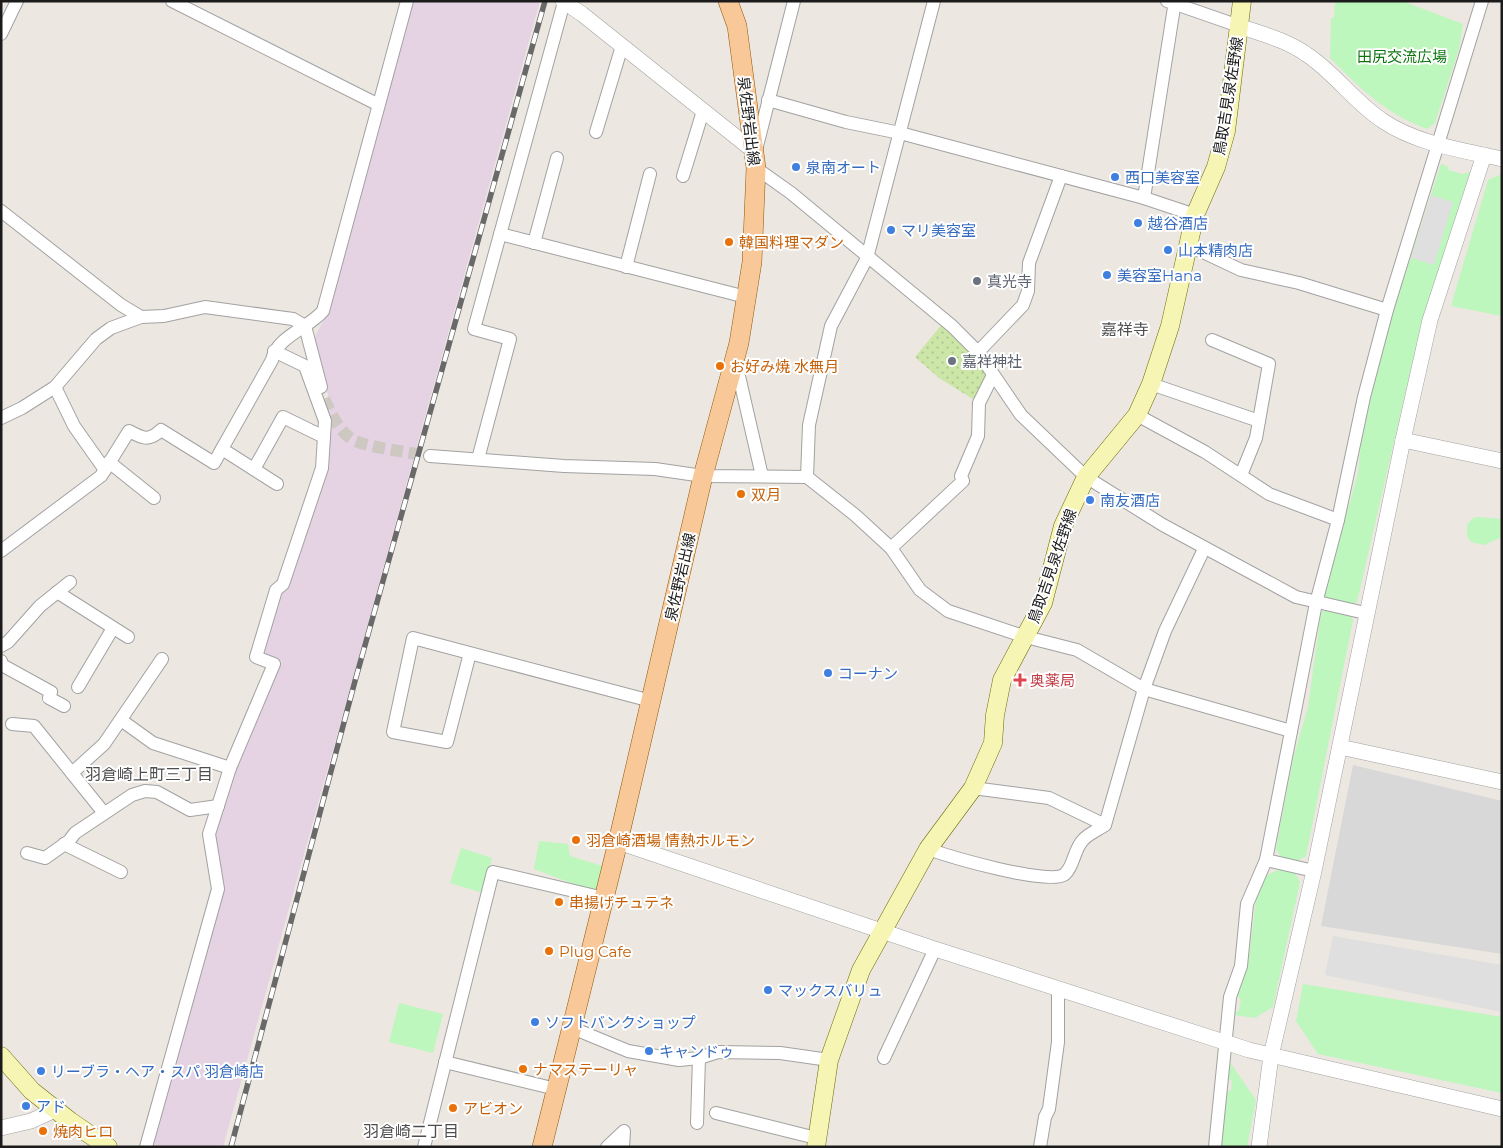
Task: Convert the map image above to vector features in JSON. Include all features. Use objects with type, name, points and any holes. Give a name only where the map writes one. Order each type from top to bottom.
[{"type":"main road","name":"泉佐野岩出線","points":[[542,1147],[570,1027],[618,842],[703,476],[735,358],[752,262],[756,160],[737,26],[728,1]]},
{"type":"main road","name":"鳥取吉見泉佐野線","points":[[816,1142],[829,1060],[861,970],[928,850],[973,788],[993,743],[995,715],[1002,680],[1042,603],[1063,526],[1086,477],[1137,415],[1151,384],[1170,326],[1195,215],[1216,167],[1226,131],[1242,1]]},
{"type":"main road","points":[[1,1056],[32,1091],[55,1110],[108,1147]]},
{"type":"street","points":[[1,34],[17,1]]},
{"type":"street","points":[[172,1],[377,104]]},
{"type":"street","points":[[1,552],[101,476],[129,431],[144,439],[154,438],[162,430],[214,463],[272,360],[274,351],[290,336],[316,320],[323,310],[377,104],[407,1]]},
{"type":"street","points":[[756,160],[768,100],[794,1]]},
{"type":"street","points":[[807,477],[809,425],[831,326],[867,258],[934,1]]},
{"type":"street","points":[[1215,1147],[1230,997],[1241,966],[1247,904],[1266,860],[1316,603],[1338,520],[1364,397],[1387,310],[1482,1]]},
{"type":"street","points":[[478,459],[510,339],[474,329],[563,2],[622,46],[703,111],[790,193],[952,326],[978,352],[1021,415],[1086,477],[1204,549],[1296,597],[1365,613]]},
{"type":"street","points":[[1144,198],[1172,2],[1282,41],[1306,54],[1364,108],[1384,122],[1438,145],[1502,159]]},
{"type":"street","points":[[596,132],[622,46]]},
{"type":"street","points":[[768,100],[846,122],[900,132],[1144,198],[1195,215]]},
{"type":"street","points":[[683,176],[703,111]]},
{"type":"street","points":[[1259,1147],[1272,1056],[1314,871],[1365,613],[1402,440],[1430,320],[1484,155]]},
{"type":"street","points":[[534,243],[557,158]]},
{"type":"street","points":[[626,267],[650,174]]},
{"type":"street","points":[[978,352],[1023,305],[1028,291],[1029,263],[1061,176]]},
{"type":"street","points":[[1,211],[122,305],[141,317]]},
{"type":"street","points":[[500,234],[746,298]]},
{"type":"street","points":[[1188,246],[1241,270],[1299,283],[1387,310]]},
{"type":"street","points":[[1,418],[22,408],[55,387],[96,339],[111,328],[141,317],[164,316],[205,307],[293,319],[306,326],[324,399]]},
{"type":"street","points":[[1212,340],[1269,364],[1256,438],[1241,475]]},
{"type":"street","points":[[146,1147],[218,889],[209,834],[230,768],[274,664],[256,657],[276,590],[282,584],[322,468],[325,421],[305,366],[274,351]]},
{"type":"street","points":[[735,358],[762,476]]},
{"type":"street","points":[[891,548],[963,481],[961,476],[978,436],[979,403],[993,375]]},
{"type":"street","points":[[1151,384],[1259,421]]},
{"type":"street","points":[[55,387],[74,426],[107,466],[154,498]]},
{"type":"street","points":[[1137,415],[1205,452],[1269,494],[1338,520]]},
{"type":"street","points":[[254,468],[283,417],[324,437]]},
{"type":"street","points":[[1402,440],[1502,461]]},
{"type":"street","points":[[222,449],[277,484]]},
{"type":"street","points":[[430,456],[564,466],[655,469],[703,476],[807,477],[856,515],[891,548],[920,590],[948,611],[1026,637],[1086,654],[1144,689],[1292,732]]},
{"type":"street","points":[[928,850],[966,862],[1058,878],[1066,873],[1082,840],[1105,825],[1144,689],[1165,631],[1204,549]]},
{"type":"street","points":[[1,646],[8,642],[40,606],[70,582]]},
{"type":"street","points":[[56,592],[128,637]]},
{"type":"street","points":[[78,687],[113,628]]},
{"type":"street","points":[[470,653],[447,742],[394,732],[413,638],[470,653],[651,701]]},
{"type":"street","points":[[72,773],[104,744],[162,659]]},
{"type":"street","points":[[1,660],[2,665],[51,692],[49,698],[64,706]]},
{"type":"street","points":[[121,720],[153,743],[230,768]]},
{"type":"street","points":[[12,724],[34,726],[104,814]]},
{"type":"street","points":[[1340,747],[1502,782]]},
{"type":"street","points":[[973,788],[1048,798],[1105,825]]},
{"type":"street","points":[[27,852],[46,858],[75,833],[132,794],[145,791],[157,792],[190,810],[218,806]]},
{"type":"street","points":[[618,842],[935,949],[1272,1056],[1502,1109]]},
{"type":"street","points":[[64,844],[121,872]]},
{"type":"street","points":[[1266,860],[1314,871]]},
{"type":"street","points":[[424,1147],[493,872],[604,898]]},
{"type":"street","points":[[884,1058],[935,949]]},
{"type":"street","points":[[1040,1147],[1045,1117],[1049,1109],[1058,1042],[1058,989]]},
{"type":"street","points":[[570,1027],[628,1051],[679,1060],[699,1058],[718,1052],[780,1053],[829,1060]]},
{"type":"street","points":[[696,1123],[699,1058]]},
{"type":"street","points":[[445,1062],[556,1089]]},
{"type":"street","points":[[1,1128],[31,1121],[55,1110]]},
{"type":"street","points":[[716,1113],[816,1142]]},
{"type":"street","points":[[607,1147],[624,1131],[623,1147]]},
{"type":"shaded area","points":[[412,1],[540,1],[223,1147],[149,1147],[221,890],[213,836],[245,741],[282,661],[262,653],[325,469],[330,401],[312,342],[328,312]]},
{"type":"shaded area","points":[[1431,195],[1453,202],[1434,265],[1411,258]]},
{"type":"shaded area","points":[[1353,765],[1502,801],[1502,954],[1321,926]]},
{"type":"shaded area","points":[[1333,936],[1502,965],[1502,1012],[1325,975]]},
{"type":"green space","name":"田尻交流広場","points":[[1335,1],[1402,1],[1463,24],[1459,49],[1435,123],[1427,129],[1386,108],[1363,90],[1330,58],[1331,18],[1334,18]]},
{"type":"green space","points":[[1441,164],[1449,167],[1448,170],[1462,174],[1470,172],[1420,329],[1357,602],[1353,604],[1328,600],[1324,595],[1358,473],[1361,444],[1382,346]]},
{"type":"green space","points":[[1502,174],[1502,316],[1451,306],[1488,180]]},
{"type":"green space","points":[[943,323],[958,336],[990,375],[976,401],[939,378],[915,357]]},
{"type":"green space","points":[[1473,518],[1502,519],[1502,537],[1484,545],[1471,542],[1467,536],[1467,525]]},
{"type":"green space","points":[[1326,610],[1351,616],[1353,620],[1306,856],[1297,861],[1281,857],[1276,849],[1293,759],[1308,707],[1321,613]]},
{"type":"green space","points":[[539,841],[568,844],[570,856],[609,868],[602,895],[534,869]]},
{"type":"green space","points":[[461,848],[492,858],[483,893],[450,883]]},
{"type":"green space","points":[[1280,869],[1295,873],[1300,882],[1273,1007],[1255,1018],[1234,1015],[1234,1012],[1239,1011],[1241,999],[1236,996],[1248,966],[1256,899],[1260,885],[1265,876]]},
{"type":"green space","points":[[1303,984],[1502,1017],[1502,1093],[1318,1054],[1296,1021]]},
{"type":"green space","points":[[399,1003],[443,1014],[433,1053],[389,1042]]},
{"type":"green space","points":[[1229,1061],[1256,1100],[1247,1147],[1220,1147],[1227,1091],[1231,1091],[1232,1080],[1227,1079]]},
{"type":"tunnel","points":[[324,399],[341,430],[350,438],[376,447],[430,456]]},
{"type":"railway","points":[[231,1147],[355,681],[545,1]]},
{"type":"place","name":"泉南オート","points":[[796,167]]},
{"type":"place","name":"西口美容室","points":[[1115,177]]},
{"type":"place","name":"越谷酒店","points":[[1138,223]]},
{"type":"place","name":"マリ美容室","points":[[891,230]]},
{"type":"place","name":"韓国料理マダン","points":[[729,242]]},
{"type":"place","name":"山本精肉店","points":[[1168,250]]},
{"type":"place","name":"美容室Hana","points":[[1107,275]]},
{"type":"place","name":"真光寺","points":[[977,281]]},
{"type":"place","name":"嘉祥神社","points":[[952,361]]},
{"type":"place","name":"お好み焼 水無月","points":[[720,366]]},
{"type":"place","name":"双月","points":[[741,494]]},
{"type":"place","name":"南友酒店","points":[[1090,500]]},
{"type":"place","name":"コーナン","points":[[828,673]]},
{"type":"place","name":"奥薬局","points":[[1020,680]]},
{"type":"place","name":"羽倉崎酒場 情熱ホルモン","points":[[576,840]]},
{"type":"place","name":"串揚げチュテネ","points":[[559,902]]},
{"type":"place","name":"Plug Cafe","points":[[549,951]]},
{"type":"place","name":"マックスバリュ","points":[[768,990]]},
{"type":"place","name":"ソフトバンクショップ","points":[[535,1022]]},
{"type":"place","name":"キャンドゥ","points":[[649,1051]]},
{"type":"place","name":"ナマステーリャ","points":[[523,1069]]},
{"type":"place","name":"リーブラ・ヘア・スパ 羽倉崎店","points":[[41,1071]]},
{"type":"place","name":"アド","points":[[26,1106]]},
{"type":"place","name":"アビオン","points":[[453,1108]]},
{"type":"place","name":"焼肉ヒロ","points":[[43,1131]]},
{"type":"district","name":"嘉祥寺","points":[[1125,329]]},
{"type":"district","name":"羽倉崎上町三丁目","points":[[149,774]]},
{"type":"district","name":"羽倉崎二丁目","points":[[411,1131]]}]
